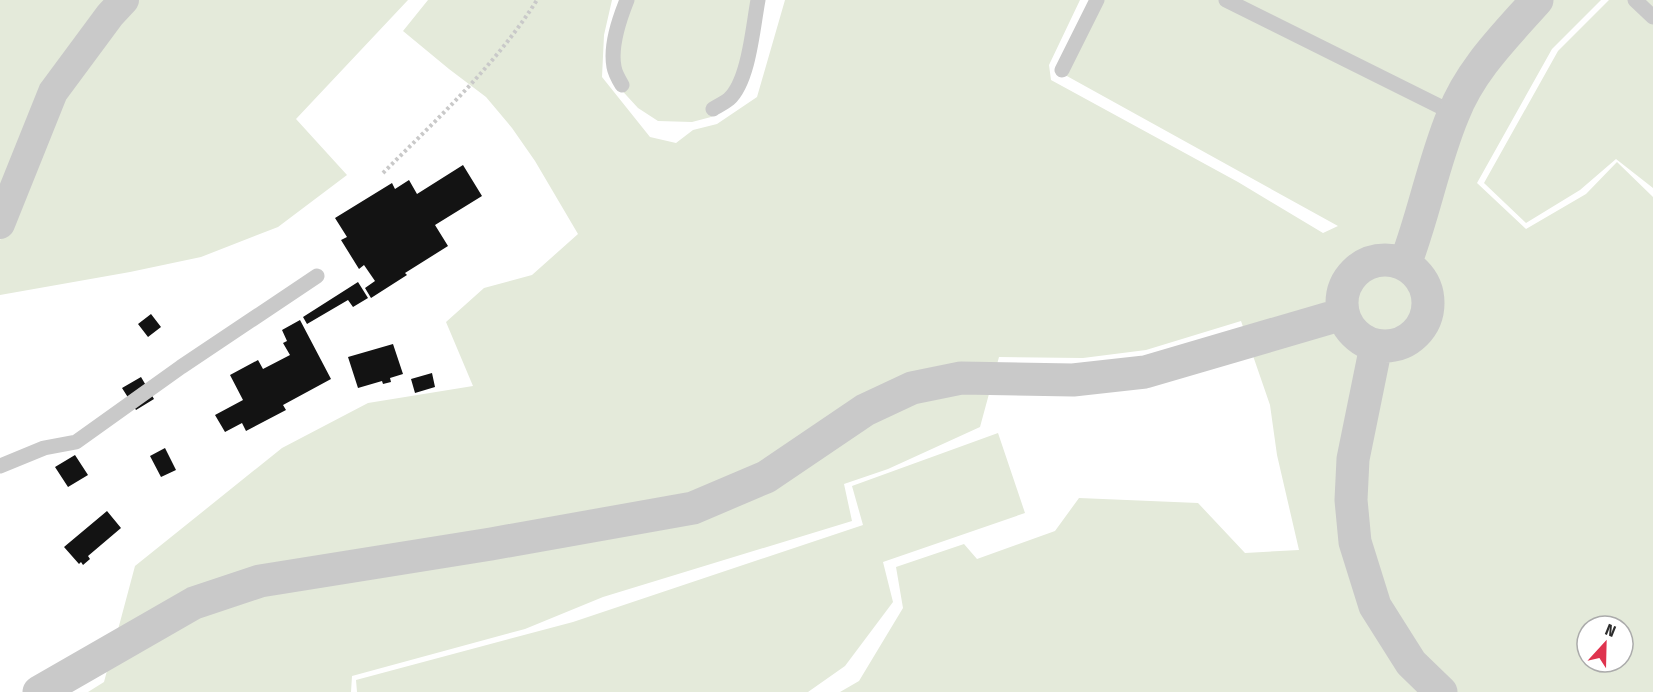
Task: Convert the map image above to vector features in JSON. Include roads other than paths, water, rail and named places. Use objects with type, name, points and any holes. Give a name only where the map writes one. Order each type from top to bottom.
[{"type":"street","points":[[0,224],[53,92],[123,0]]},
{"type":"street","points":[[1405,264],[1453,113],[1473,77],[1537,0]]},
{"type":"street","points":[[1393,260],[1405,264],[1424,284],[1428,304],[1424,324],[1415,336],[1403,343],[1389,347],[1376,346],[1355,335],[1347,325],[1343,314],[1341,302],[1349,279],[1357,269],[1368,263],[1393,260]]},
{"type":"street","points":[[39,692],[194,603],[260,581],[693,508],[766,477],[866,410],[912,388],[961,378],[1073,380],[1145,372],[1343,314]]},
{"type":"street","points":[[1376,346],[1353,459],[1351,500],[1355,542],[1375,606],[1411,663],[1441,692]]},
{"type":"lane","points":[[622,85],[614,68],[614,47],[618,25],[627,0]]},
{"type":"lane","points":[[713,109],[730,98],[739,82],[749,56],[758,0]]},
{"type":"lane","points":[[1062,70],[1097,0]]},
{"type":"lane","points":[[1226,0],[1453,113]]},
{"type":"lane","points":[[1635,0],[1653,17]]},
{"type":"lane","points":[[0,466],[44,448],[76,442],[181,367],[317,276]]}]
